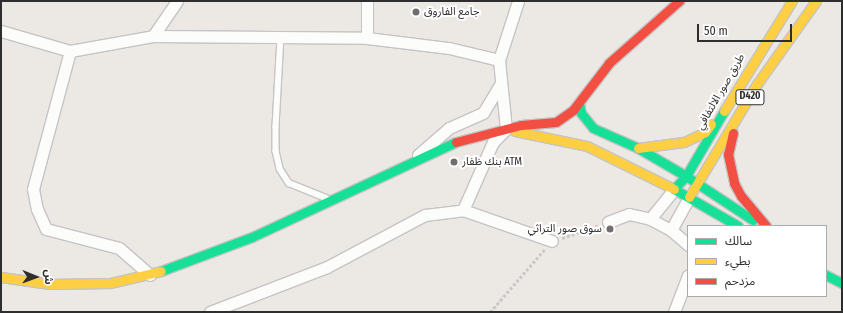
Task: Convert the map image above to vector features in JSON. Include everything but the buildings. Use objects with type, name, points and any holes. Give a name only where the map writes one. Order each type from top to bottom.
[{"type":"street","points":[[153,36],[176,1]]},
{"type":"street","points":[[367,1],[367,38]]},
{"type":"street","points":[[1,277],[49,284],[110,283],[150,275],[252,237],[328,199],[474,134],[521,125],[556,122],[568,115],[579,103],[609,63],[679,1]]},
{"type":"street","name":"طريق صور الالتفافي","points":[[674,189],[686,176],[723,112],[792,1]]},
{"type":"street","name":"D420","points":[[689,197],[696,182],[736,121],[757,84],[816,1]]},
{"type":"street","points":[[506,129],[500,85],[499,60],[516,2]]},
{"type":"street","points":[[1,31],[70,51],[153,36],[281,36],[367,38],[449,48],[499,60]]},
{"type":"street","points":[[70,51],[33,189],[37,209],[46,229],[119,248],[150,275]]},
{"type":"street","points":[[408,163],[449,128],[482,113],[500,85]]},
{"type":"street","points":[[579,103],[581,114],[593,128],[638,148],[696,182],[760,225]]},
{"type":"street","points":[[638,148],[661,147],[692,139],[705,132],[723,112]]},
{"type":"street","points":[[736,121],[728,154],[732,176],[741,196],[765,225]]},
{"type":"street","points":[[506,129],[587,146],[674,189],[736,225]]},
{"type":"street","points":[[463,210],[493,142],[506,129]]},
{"type":"street","points":[[650,218],[674,189]]},
{"type":"street","points":[[671,230],[689,197]]},
{"type":"street","points":[[210,312],[327,267],[425,215],[463,210],[552,241]]},
{"type":"street","points":[[608,222],[629,214],[650,218],[671,230],[687,244]]},
{"type":"street","points":[[827,276],[842,283]]},
{"type":"street","points":[[674,312],[687,279]]},
{"type":"lane","points":[[281,36],[276,127],[276,151],[280,169],[289,183],[328,199]]},
{"type":"path","points":[[490,312],[552,241],[608,222]]},
{"type":"traffic: fast","points":[[579,103],[581,113],[593,128],[638,148],[686,176]]},
{"type":"traffic: fast","points":[[724,111],[686,176],[674,189],[736,225]]},
{"type":"traffic: fast","points":[[161,271],[252,237],[456,142]]},
{"type":"traffic: fast","points":[[686,176],[753,220]]},
{"type":"traffic: fast","points":[[827,276],[842,283]]},
{"type":"traffic: slow","points":[[724,111],[792,1]]},
{"type":"traffic: slow","points":[[689,197],[757,84],[816,1]]},
{"type":"traffic: slow","points":[[638,148],[684,142],[705,132],[711,124]]},
{"type":"traffic: slow","points":[[515,131],[587,146],[674,189]]},
{"type":"traffic: slow","points":[[1,277],[49,284],[110,283],[161,271]]},
{"type":"traffic: jam","points":[[456,142],[521,125],[556,122],[573,110],[609,63],[679,1]]},
{"type":"traffic: jam","points":[[733,133],[728,154],[734,183],[741,196],[765,225]]},
{"type":"place","name":"جامع الفاروق","points":[[416,12]]},
{"type":"place","name":"بنك ظفار ATM","points":[[454,162]]},
{"type":"place","name":"سوق صور التراثي","points":[[610,229]]}]
